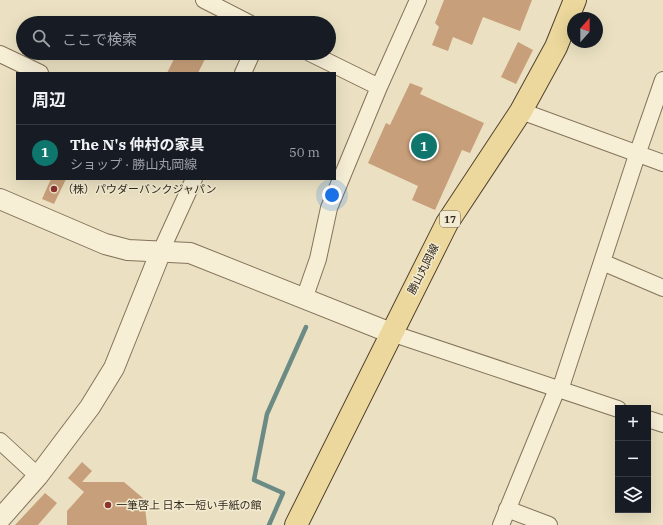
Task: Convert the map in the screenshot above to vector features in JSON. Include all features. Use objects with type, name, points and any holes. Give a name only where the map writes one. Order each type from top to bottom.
[{"type":"main road","name":"勝山丸岡線","points":[[296,525],[447,223],[521,111],[556,47],[575,0]]},
{"type":"street","points":[[204,0],[235,16]]},
{"type":"street","points":[[304,299],[318,259],[329,208],[379,87],[418,0]]},
{"type":"street","points":[[0,54],[38,72]]},
{"type":"street","points":[[242,72],[248,60]]},
{"type":"street","points":[[324,60],[379,87]]},
{"type":"street","points":[[501,525],[558,389],[663,80]]},
{"type":"street","points":[[521,111],[637,155],[663,163]]},
{"type":"street","points":[[0,519],[38,476],[90,407],[114,368],[162,251],[194,180]]},
{"type":"street","points":[[0,199],[105,244],[128,250],[190,253],[391,333],[615,408]]},
{"type":"street","points":[[602,262],[663,288]]},
{"type":"street","points":[[651,421],[663,424]]},
{"type":"street","points":[[0,441],[38,476]]},
{"type":"street","points":[[507,509],[549,525]]},
{"type":"building","points":[[444,0],[532,0],[520,31],[483,17],[472,45],[453,37],[448,51],[432,45],[439,27],[435,23]]},
{"type":"building","points":[[518,42],[533,50],[516,84],[501,77]]},
{"type":"building","points":[[174,60],[204,60],[198,72],[168,72]]},
{"type":"building","points":[[410,83],[423,88],[420,94],[484,123],[470,153],[462,150],[435,210],[412,200],[418,186],[368,163],[386,123],[390,125]]},
{"type":"building","name":"（株）パウダーバンクジャパン","points":[[51,180],[66,180],[54,204],[42,199]]},
{"type":"building","name":"一筆啓上 日本一短い手紙の館","points":[[82,462],[92,471],[82,482],[124,482],[144,499],[147,525],[67,525],[67,511],[84,492],[68,478]]},
{"type":"building","points":[[45,493],[57,503],[38,525],[15,525]]},
{"type":"waterway","points":[[269,525],[283,493],[254,480],[267,414],[306,327]]},
{"type":"place","name":"The N's 仲村の家具","points":[[424,146]]},
{"type":"place","name":"（株）パウダーバンクジャパン","points":[[54,189]]},
{"type":"place","name":"一筆啓上 日本一短い手紙の館","points":[[108,505]]}]
